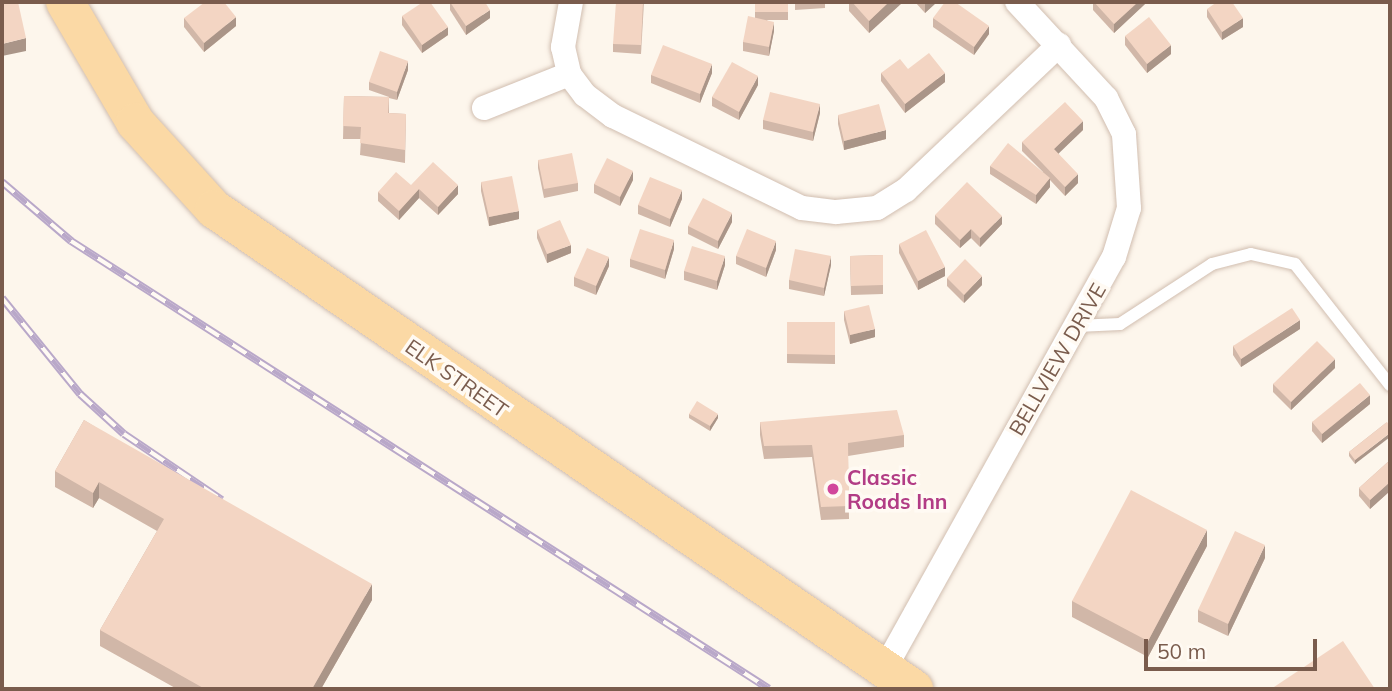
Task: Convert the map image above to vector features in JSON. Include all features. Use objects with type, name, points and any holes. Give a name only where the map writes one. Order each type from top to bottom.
[{"type":"main road","name":"ELK STREET","points":[[65,2],[135,122],[214,209],[673,529],[900,679]]},
{"type":"street","points":[[571,2],[563,47],[569,74],[585,95],[614,116],[802,208],[836,212],[877,208],[906,190],[1059,45]]},
{"type":"street","name":"BELLVIEW DRIVE","points":[[900,679],[1114,257],[1129,208],[1130,173],[1124,134],[1106,98],[1017,2]]},
{"type":"street","points":[[484,108],[569,74]]},
{"type":"lane","points":[[1077,326],[1120,324],[1212,264],[1251,254],[1295,264],[1390,385]]},
{"type":"building","points":[[18,2],[26,38],[2,44],[2,4]]},
{"type":"building","points":[[205,2],[224,2],[236,17],[204,43],[184,18]]},
{"type":"building","points":[[423,2],[430,2],[448,27],[422,45],[402,16]]},
{"type":"building","points":[[450,2],[485,2],[490,10],[466,26]]},
{"type":"building","points":[[616,2],[643,2],[641,45],[613,44]]},
{"type":"building","points":[[755,2],[788,2],[788,12],[755,12]]},
{"type":"building","points":[[852,2],[889,2],[869,21]]},
{"type":"building","points":[[945,2],[955,2],[989,26],[974,47],[933,18]]},
{"type":"building","points":[[1094,2],[1138,2],[1114,24]]},
{"type":"building","points":[[1217,2],[1232,2],[1243,18],[1222,32],[1207,9]]},
{"type":"building","points":[[748,16],[774,22],[769,47],[743,42]]},
{"type":"building","points":[[1149,17],[1171,45],[1147,64],[1125,36]]},
{"type":"building","points":[[663,45],[712,64],[700,94],[651,75]]},
{"type":"building","points":[[380,51],[408,61],[397,92],[369,82]]},
{"type":"building","points":[[929,53],[945,73],[905,104],[881,73],[900,59],[908,69]]},
{"type":"building","points":[[732,62],[758,76],[739,112],[712,97]]},
{"type":"building","points":[[770,92],[820,104],[813,132],[763,120]]},
{"type":"building","points":[[344,96],[389,97],[388,113],[406,114],[405,150],[360,143],[361,127],[343,126]]},
{"type":"building","points":[[1065,102],[1083,121],[1054,149],[1078,174],[1065,187],[1022,142]]},
{"type":"building","points":[[879,104],[886,130],[844,141],[838,115]]},
{"type":"building","points":[[1008,143],[1050,178],[1036,195],[990,166]]},
{"type":"building","points":[[572,153],[578,183],[544,189],[538,160]]},
{"type":"building","points":[[607,158],[633,171],[620,197],[594,184]]},
{"type":"building","points":[[433,162],[458,185],[438,207],[419,189],[399,211],[378,192],[396,172],[411,185]]},
{"type":"building","points":[[512,176],[519,211],[489,217],[481,182]]},
{"type":"building","points":[[650,177],[682,190],[670,219],[638,205]]},
{"type":"building","points":[[967,182],[1002,216],[980,238],[971,229],[960,240],[935,215]]},
{"type":"building","points":[[703,198],[732,213],[718,241],[688,226]]},
{"type":"building","points":[[560,220],[571,245],[547,254],[537,230]]},
{"type":"building","points":[[640,229],[674,240],[665,270],[630,259]]},
{"type":"building","points":[[747,229],[776,241],[766,268],[736,256]]},
{"type":"building","points":[[926,230],[945,267],[918,281],[899,244]]},
{"type":"building","points":[[692,246],[725,256],[717,281],[684,271]]},
{"type":"building","points":[[587,248],[609,257],[596,286],[574,277]]},
{"type":"building","points":[[795,249],[831,256],[824,288],[789,280]]},
{"type":"building","points":[[883,255],[883,285],[851,286],[850,256]]},
{"type":"building","points":[[965,259],[982,276],[964,295],[947,278]]},
{"type":"building","points":[[869,305],[875,329],[850,335],[844,311]]},
{"type":"building","points":[[1292,308],[1300,320],[1241,359],[1233,346]]},
{"type":"building","points":[[787,322],[835,322],[835,355],[787,354]]},
{"type":"building","points":[[1317,341],[1335,359],[1291,402],[1273,384]]},
{"type":"building","points":[[1360,383],[1370,395],[1322,434],[1312,422]]},
{"type":"building","points":[[697,401],[718,414],[710,426],[689,414]]},
{"type":"building","name":"Classic Roads Inn","points":[[897,410],[904,435],[848,443],[849,506],[821,507],[812,445],[764,446],[760,422]]},
{"type":"building","points":[[84,420],[372,584],[312,689],[205,689],[100,630],[164,519],[99,482],[93,493],[55,471]]},
{"type":"building","points":[[1387,422],[1390,433],[1355,460],[1349,452]]},
{"type":"building","points":[[1390,460],[1390,482],[1370,500],[1359,488]]},
{"type":"building","points":[[1131,490],[1207,530],[1148,641],[1072,601]]},
{"type":"building","points":[[1235,531],[1265,545],[1228,624],[1198,610]]},
{"type":"building","points":[[1343,641],[1375,689],[1271,689]]},
{"type":"railway","points":[[2,182],[71,241],[769,689]]},
{"type":"railway","points":[[2,298],[80,394],[124,434],[222,500]]},
{"type":"place","name":"Classic Roads Inn","points":[[833,489]]}]
